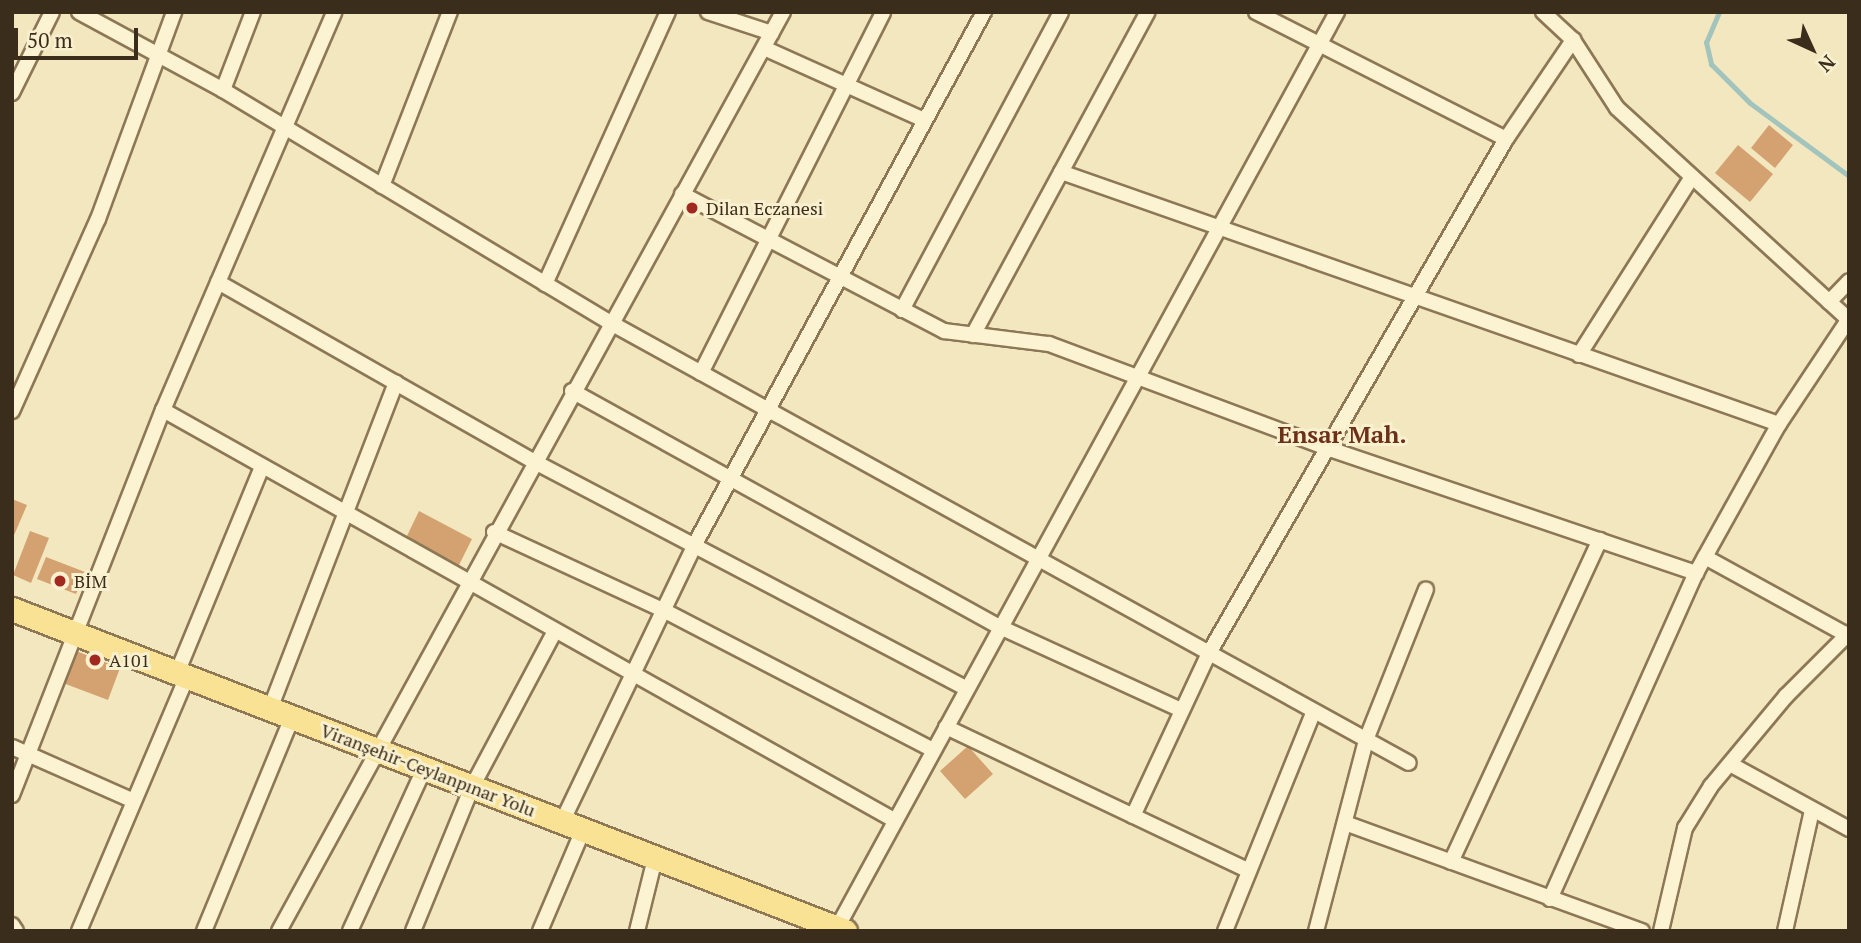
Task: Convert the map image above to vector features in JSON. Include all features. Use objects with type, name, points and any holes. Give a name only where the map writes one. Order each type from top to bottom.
[{"type":"main road","name":"Viranşehir-Ceylanpınar Yolu","points":[[12,609],[841,929]]},
{"type":"street","points":[[12,93],[52,12]]},
{"type":"street","points":[[79,12],[223,90],[609,322],[1409,763]]},
{"type":"street","points":[[12,411],[97,219],[174,12]]},
{"type":"street","points":[[223,90],[253,12]]},
{"type":"street","points":[[12,795],[163,410],[282,126],[334,12]]},
{"type":"street","points":[[382,186],[450,12]]},
{"type":"street","points":[[545,284],[668,12]]},
{"type":"street","points":[[708,12],[772,33]]},
{"type":"street","points":[[279,931],[375,749],[609,322],[783,12]]},
{"type":"street","points":[[701,373],[883,12]]},
{"type":"street","points":[[540,931],[573,826],[632,674],[730,478],[841,280],[984,12]]},
{"type":"street","points":[[902,310],[1061,12]]},
{"type":"street","points":[[973,335],[1148,12]]},
{"type":"street","points":[[1255,12],[1506,139]]},
{"type":"street","points":[[841,929],[894,820],[1337,12]]},
{"type":"street","points":[[1543,12],[1573,40],[1617,108],[1848,320],[1779,424],[1696,573],[1550,898]]},
{"type":"street","points":[[1133,816],[1209,653],[1327,448],[1417,299],[1506,139],[1573,40]]},
{"type":"street","points":[[764,48],[924,120]]},
{"type":"street","points":[[1061,172],[1779,424]]},
{"type":"street","points":[[1579,355],[1692,177]]},
{"type":"street","points":[[682,194],[841,280],[944,331],[1049,344],[1327,448],[1696,573]]},
{"type":"street","points":[[1829,302],[1849,281]]},
{"type":"street","points":[[218,282],[533,461],[967,689]]},
{"type":"street","points":[[204,931],[281,713],[344,515],[396,383]]},
{"type":"street","points":[[572,391],[1000,627],[1181,710]]},
{"type":"street","points":[[163,410],[344,515],[894,820]]},
{"type":"street","points":[[79,931],[134,801],[261,467]]},
{"type":"street","points":[[494,532],[663,610],[933,750]]},
{"type":"street","points":[[1451,862],[1600,540]]},
{"type":"street","points":[[1661,931],[1685,828],[1730,764],[1786,696],[1848,634],[1705,557]]},
{"type":"street","points":[[1316,931],[1366,740],[1426,589]]},
{"type":"street","points":[[413,931],[472,787],[555,631]]},
{"type":"street","points":[[1225,931],[1314,711]]},
{"type":"street","points":[[946,727],[1250,871]]},
{"type":"street","points":[[12,747],[134,801]]},
{"type":"street","points":[[1730,764],[1849,829]]},
{"type":"street","points":[[350,931],[424,769]]},
{"type":"street","points":[[1785,931],[1812,810]]},
{"type":"street","points":[[1345,823],[1643,931]]},
{"type":"street","points":[[637,931],[655,858]]},
{"type":"street","points":[[12,925],[16,931]]},
{"type":"building","points":[[1769,125],[1793,145],[1775,168],[1751,148]]},
{"type":"building","points":[[1738,145],[1773,174],[1750,202],[1715,173]]},
{"type":"building","points":[[12,499],[27,505],[12,540]]},
{"type":"building","points":[[419,511],[472,539],[458,567],[405,540]]},
{"type":"building","points":[[30,531],[49,538],[31,583],[13,575]]},
{"type":"building","points":[[46,557],[85,572],[76,594],[37,579]]},
{"type":"building","points":[[76,651],[120,668],[108,700],[63,683]]},
{"type":"building","points":[[968,746],[993,774],[965,799],[940,771]]},
{"type":"waterway","points":[[1719,12],[1706,42],[1711,64],[1750,103],[1849,176]]},
{"type":"place","name":"Dilan Eczanesi","points":[[692,208]]},
{"type":"place","name":"BİM","points":[[60,581]]},
{"type":"place","name":"A101","points":[[95,660]]},
{"type":"district","name":"Ensar Mah.","points":[[1342,435]]}]
